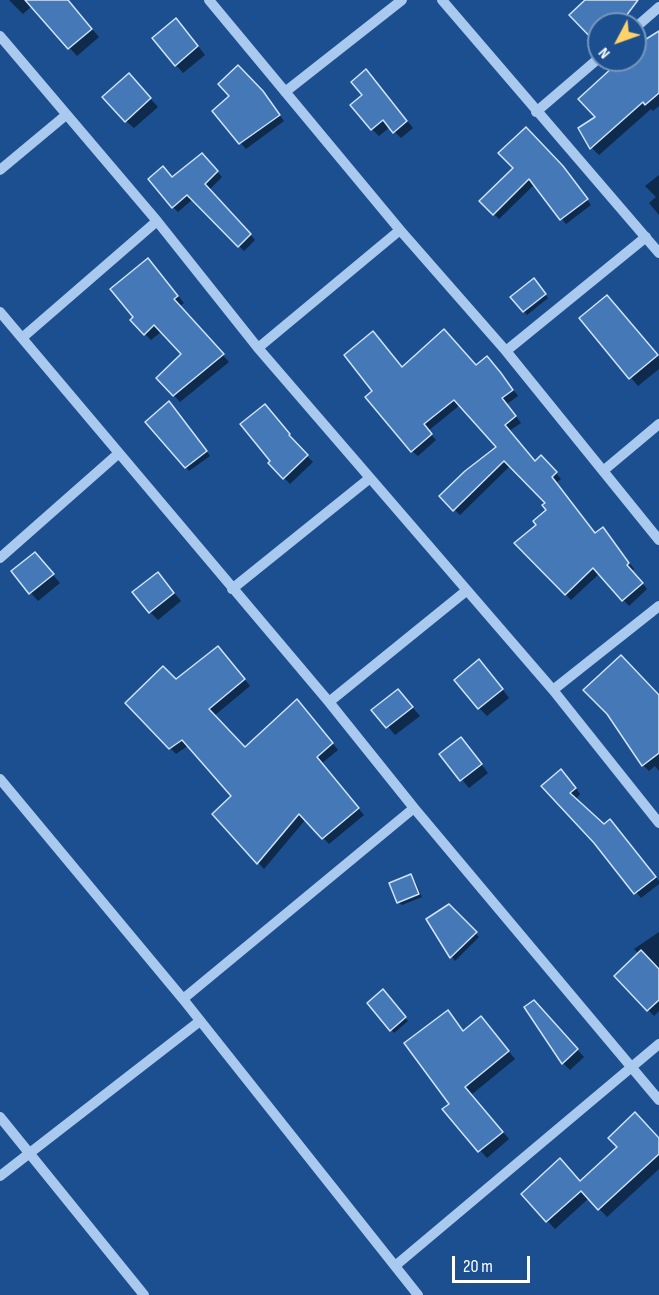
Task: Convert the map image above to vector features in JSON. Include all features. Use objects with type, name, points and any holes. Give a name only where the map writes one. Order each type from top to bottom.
[{"type":"street","points":[[209,0],[400,230],[506,351],[659,540]]},
{"type":"street","points":[[285,92],[402,0]]},
{"type":"street","points":[[442,0],[659,253]]},
{"type":"street","points":[[647,18],[659,7]]},
{"type":"street","points":[[0,36],[157,221],[258,348],[553,690],[659,823]]},
{"type":"street","points":[[536,112],[587,68]]},
{"type":"street","points":[[0,170],[66,115]]},
{"type":"street","points":[[22,338],[157,221]]},
{"type":"street","points":[[258,348],[400,230]]},
{"type":"street","points":[[506,351],[646,237]]},
{"type":"street","points":[[0,312],[329,702],[414,808],[659,1100]]},
{"type":"street","points":[[603,471],[659,424]]},
{"type":"street","points":[[0,558],[119,453]]},
{"type":"street","points":[[232,589],[370,478]]},
{"type":"street","points":[[329,702],[466,591]]},
{"type":"street","points":[[553,690],[659,606]]},
{"type":"street","points":[[0,779],[183,999],[395,1266],[413,1293]]},
{"type":"street","points":[[183,999],[414,808]]},
{"type":"street","points":[[0,1176],[200,1021]]},
{"type":"street","points":[[395,1266],[659,1044]]},
{"type":"street","points":[[0,1117],[144,1295]]},
{"type":"building","points":[[25,0],[68,0],[92,29],[68,49]]},
{"type":"building","points":[[585,0],[638,0],[629,12],[587,12],[587,34],[569,15]]},
{"type":"building","points":[[176,18],[198,46],[175,66],[152,38]]},
{"type":"building","points":[[659,31],[659,93],[645,105],[643,102],[590,149],[578,128],[595,117],[578,99],[608,72],[647,72],[647,38]]},
{"type":"building","points":[[238,65],[263,91],[280,115],[239,144],[212,111],[229,96],[218,84]]},
{"type":"building","points":[[366,69],[407,121],[393,133],[383,120],[371,130],[350,105],[362,95],[351,82]]},
{"type":"building","points":[[129,73],[151,98],[125,122],[102,97]]},
{"type":"building","points":[[526,127],[563,166],[588,199],[560,220],[529,179],[493,215],[479,201],[513,168],[498,153]]},
{"type":"building","points":[[202,153],[218,171],[205,184],[251,234],[238,247],[187,195],[172,208],[148,179],[163,166],[172,177]]},
{"type":"building","points":[[148,258],[178,296],[174,299],[224,354],[173,396],[156,378],[181,354],[154,325],[144,335],[130,320],[133,317],[110,289]]},
{"type":"building","points":[[534,278],[546,294],[523,312],[510,297]]},
{"type":"building","points":[[607,295],[658,355],[629,379],[579,318]]},
{"type":"building","points":[[444,329],[476,365],[487,356],[501,373],[513,390],[502,398],[516,416],[505,425],[535,461],[541,455],[557,472],[552,477],[595,533],[603,527],[629,563],[627,565],[643,583],[622,601],[593,568],[565,595],[514,543],[536,525],[533,521],[546,510],[542,505],[545,503],[504,461],[453,511],[439,496],[465,471],[496,447],[454,400],[424,424],[432,434],[411,452],[365,397],[372,391],[344,355],[373,331],[402,367]]},
{"type":"building","points":[[169,401],[207,451],[185,468],[145,422]]},
{"type":"building","points":[[265,404],[308,455],[283,479],[268,463],[270,461],[240,424]]},
{"type":"building","points":[[35,552],[54,574],[29,594],[11,571]]},
{"type":"building","points":[[158,572],[174,593],[149,613],[132,592]]},
{"type":"building","points":[[218,646],[245,679],[209,709],[245,747],[297,699],[333,743],[317,757],[359,808],[322,839],[299,814],[257,864],[212,814],[231,796],[182,740],[169,749],[125,703],[163,666],[176,679]]},
{"type":"building","points":[[621,655],[659,695],[659,753],[642,766],[607,714],[583,690]]},
{"type":"building","points":[[479,659],[503,689],[478,709],[454,680]]},
{"type":"building","points":[[398,689],[413,707],[386,728],[371,710]]},
{"type":"building","points":[[461,737],[482,764],[460,781],[439,754]]},
{"type":"building","points":[[561,769],[576,788],[570,793],[604,824],[610,819],[656,877],[634,894],[594,843],[541,786]]},
{"type":"building","points":[[411,874],[419,894],[397,903],[389,883]]},
{"type":"building","points":[[449,904],[477,932],[450,958],[426,919]]},
{"type":"building","points":[[641,950],[659,969],[659,1000],[647,1011],[614,976]]},
{"type":"building","points":[[383,989],[406,1017],[390,1031],[367,1003]]},
{"type":"building","points":[[534,1000],[578,1049],[562,1064],[524,1007]]},
{"type":"building","points":[[448,1010],[463,1031],[481,1016],[509,1051],[465,1087],[503,1132],[478,1152],[442,1109],[449,1104],[404,1043]]},
{"type":"building","points":[[635,1112],[659,1138],[659,1154],[598,1210],[581,1191],[546,1222],[521,1194],[560,1158],[580,1181],[617,1147],[608,1138]]}]
